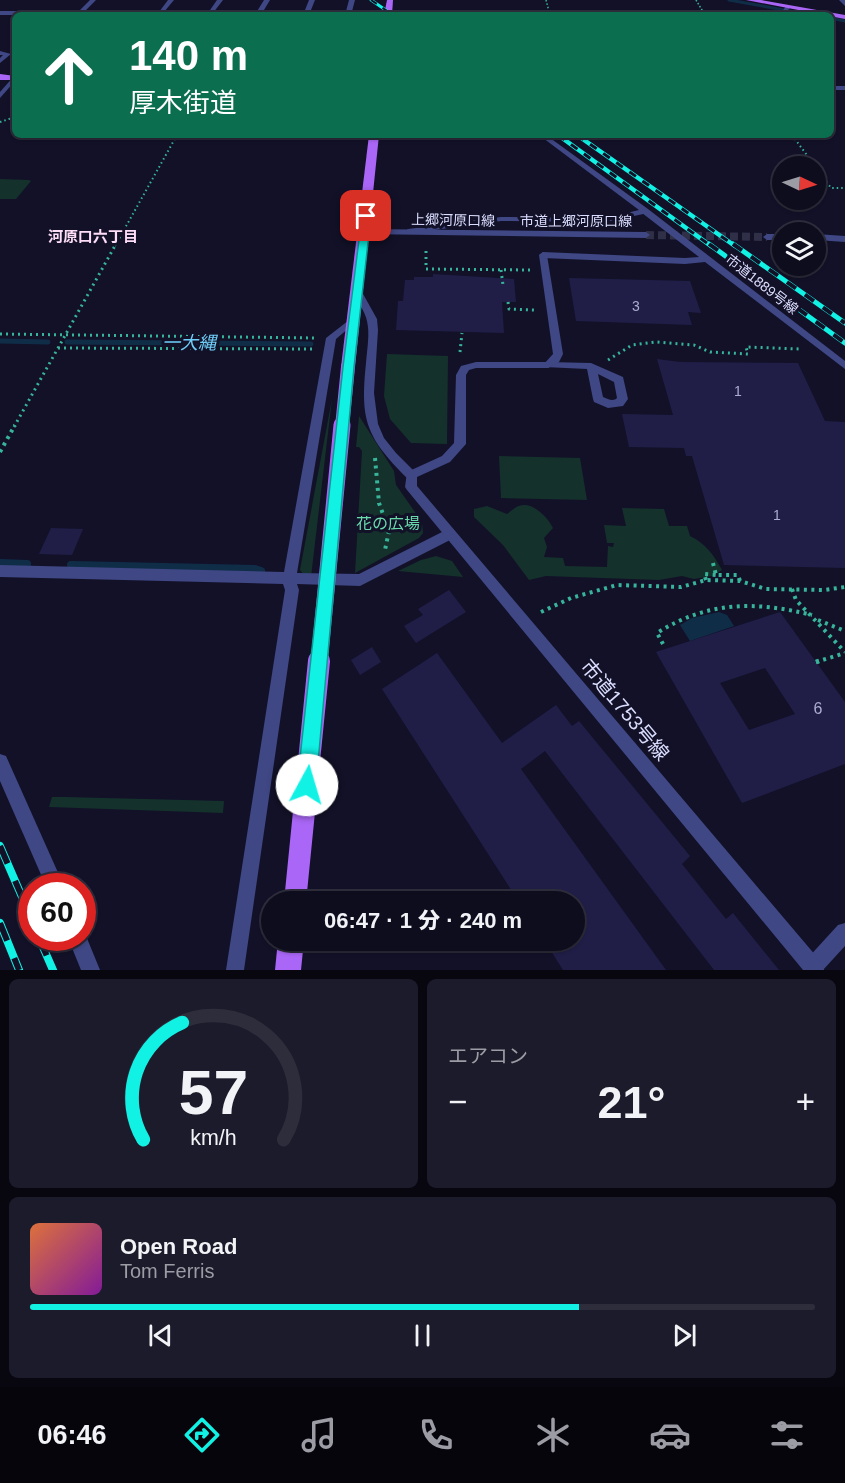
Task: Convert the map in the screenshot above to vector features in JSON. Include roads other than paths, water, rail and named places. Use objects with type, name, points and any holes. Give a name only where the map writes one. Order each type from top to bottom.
[{"type":"main road","points":[[749,0],[761,5],[802,12]]},
{"type":"main road","points":[[296,891],[348,367],[374,138]]},
{"type":"main road","points":[[288,970],[290,951]]},
{"type":"street","points":[[81,12],[93,0]]},
{"type":"street","points":[[162,12],[171,0]]},
{"type":"street","points":[[0,53],[8,54],[0,61]]},
{"type":"street","points":[[0,96],[12,82]]},
{"type":"street","points":[[546,138],[708,260]]},
{"type":"street","points":[[401,233],[501,219],[606,220],[645,211]]},
{"type":"street","name":"上郷河原口線","points":[[364,232],[506,235]]},
{"type":"street","name":"市道上郷河原口線","points":[[506,235],[646,235]]},
{"type":"street","points":[[767,237],[772,237]]},
{"type":"street","points":[[826,238],[845,239]]},
{"type":"street","name":"市道1889号線","points":[[548,365],[555,360],[558,354],[543,255],[708,260],[845,366]]},
{"type":"street","points":[[357,292],[372,319],[367,410],[373,430],[393,459],[411,475],[446,459],[460,444],[461,375],[465,368],[476,365],[591,366]]},
{"type":"street","points":[[235,970],[292,590],[289,580],[330,343],[353,320]]},
{"type":"street","name":"市道1753号線","points":[[411,475],[411,487],[814,969]]},
{"type":"street","points":[[0,571],[360,580],[450,534]]},
{"type":"street","points":[[0,762],[49,873]]},
{"type":"street","points":[[814,969],[845,932]]},
{"type":"street","points":[[83,951],[91,970]]},
{"type":"water","points":[[719,612],[727,615],[734,626],[690,641],[680,625],[692,618]]},
{"type":"waterway","points":[[729,0],[795,12]]},
{"type":"waterway","points":[[834,19],[845,21]]},
{"type":"waterway","name":"一大縄","points":[[0,341],[48,342]]},
{"type":"waterway","name":"一大縄","points":[[67,342],[311,344]]},
{"type":"waterway","points":[[0,563],[27,564]]},
{"type":"waterway","points":[[71,565],[255,569],[261,571]]},
{"type":"tunnel","points":[[646,235],[767,237]]},
{"type":"railway","points":[[371,0],[389,12]]},
{"type":"railway","points":[[562,138],[711,246]]},
{"type":"railway","points":[[581,138],[735,246]]},
{"type":"railway","points":[[709,244],[845,343]]},
{"type":"railway","points":[[733,244],[845,323]]},
{"type":"railway","points":[[0,846],[18,888]]},
{"type":"railway","points":[[0,923],[19,970]]},
{"type":"railway","points":[[45,951],[53,970]]},
{"type":"district","name":"河原口六丁目","points":[[93,236]]},
{"type":"park label","name":"花の広場","points":[[388,523]]}]
